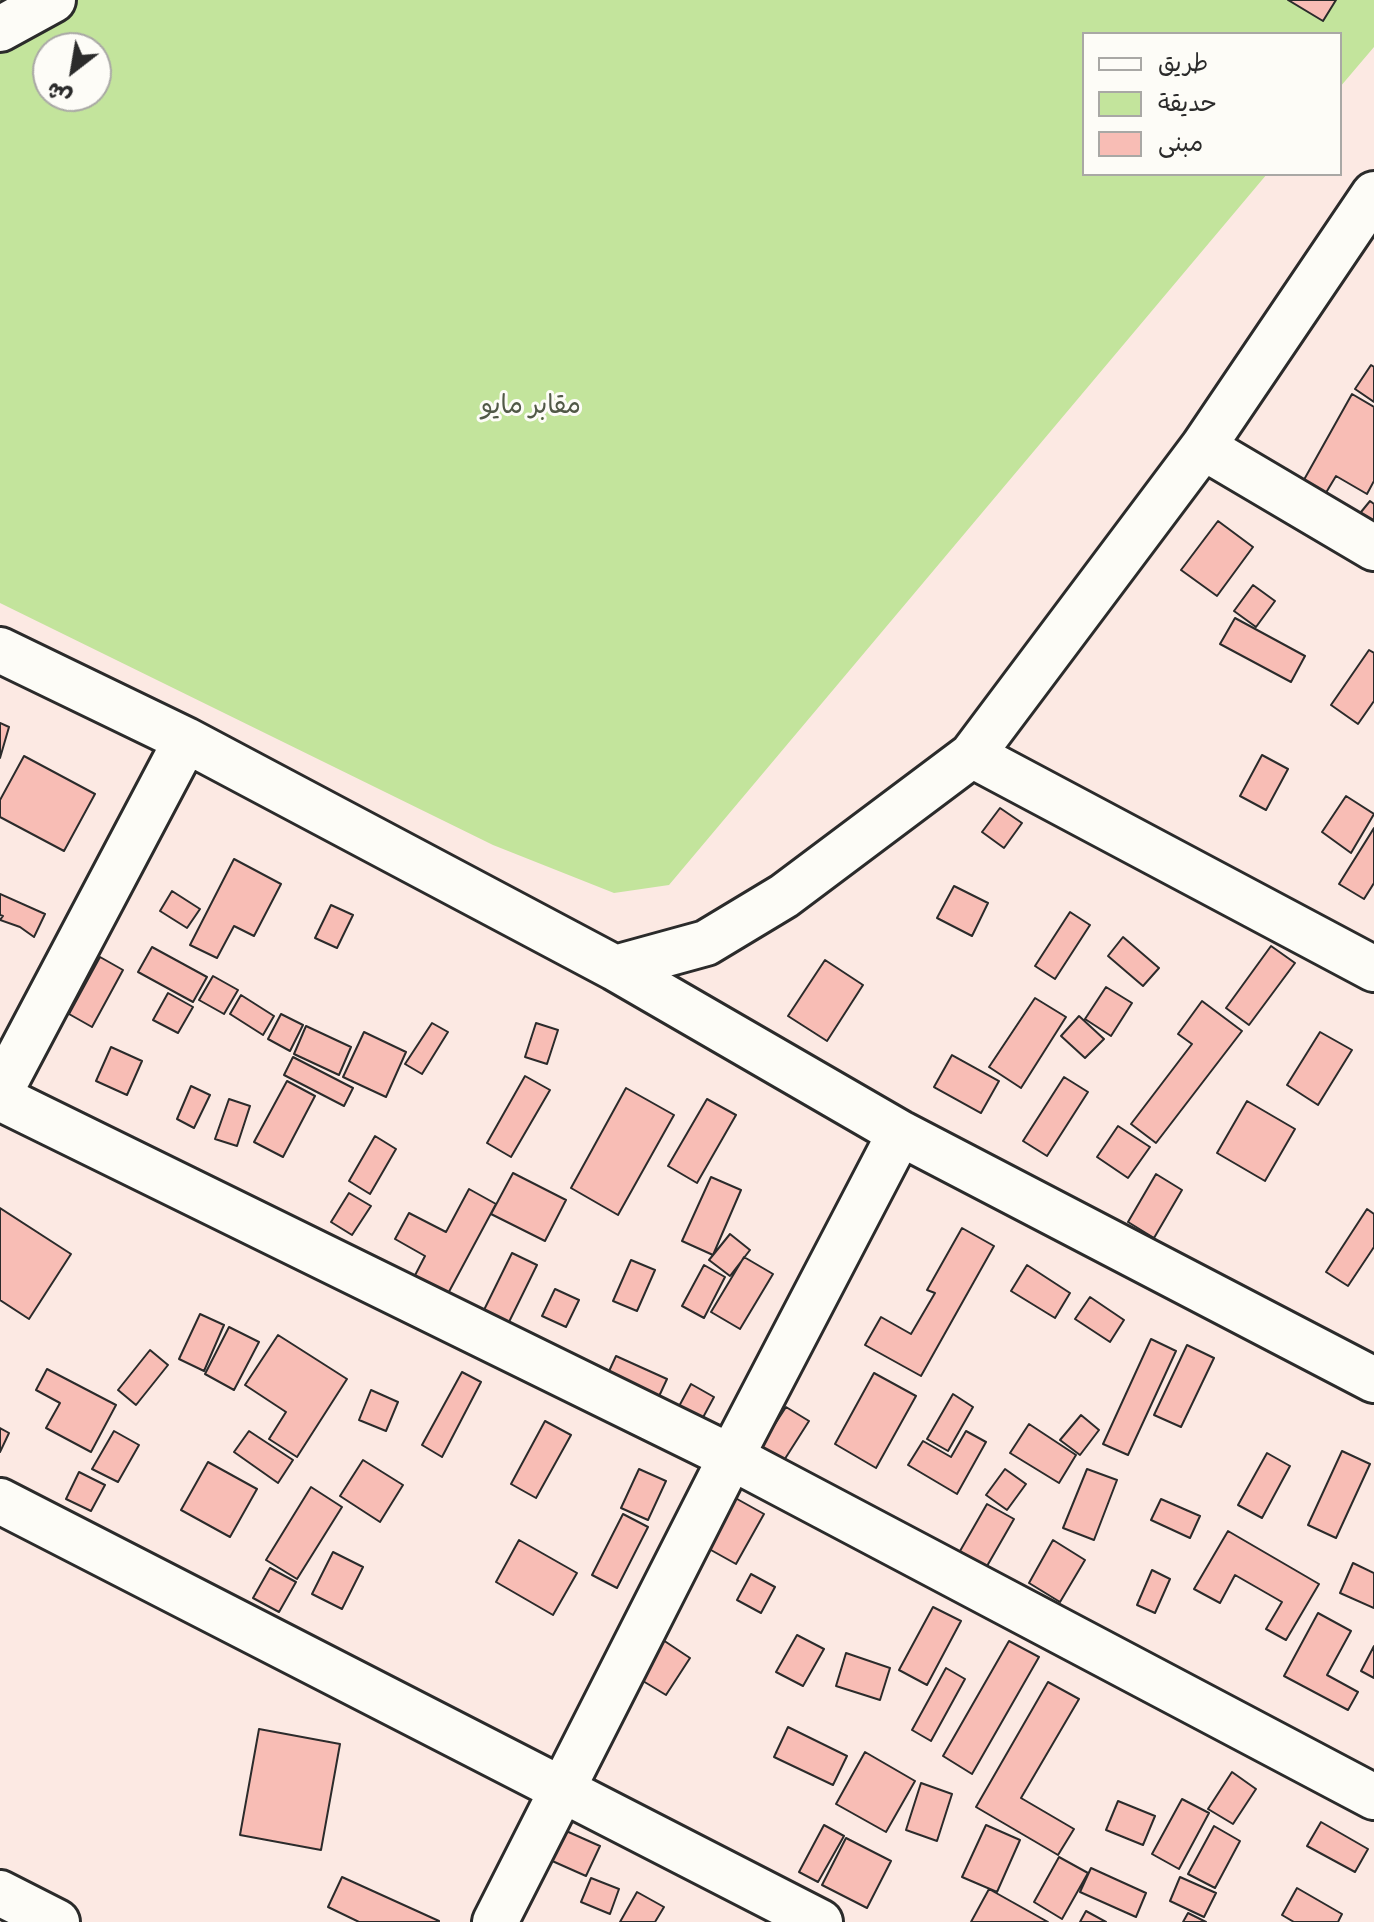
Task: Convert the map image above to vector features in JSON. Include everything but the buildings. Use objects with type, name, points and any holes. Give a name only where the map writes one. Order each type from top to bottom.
[{"type":"street","points":[[0,29],[53,0]]},
{"type":"street","points":[[615,968],[706,943],[784,896],[972,755],[1203,447],[1374,194]]},
{"type":"street","points":[[1203,447],[1374,548]]},
{"type":"street","points":[[0,650],[186,740],[615,968],[900,1133],[1374,1380]]},
{"type":"street","points":[[0,1092],[186,740]]},
{"type":"street","points":[[972,755],[1374,969]]},
{"type":"street","points":[[0,1098],[731,1457],[1374,1797]]},
{"type":"street","points":[[495,1922],[900,1133]]},
{"type":"street","points":[[0,1501],[820,1922]]},
{"type":"street","points":[[0,1893],[57,1922]]},
{"type":"green space","name":"مقابر مايو","points":[[0,0],[1374,0],[1374,47],[1342,85],[1342,32],[1082,32],[1082,176],[1265,176],[669,885],[614,893],[493,845],[0,603]]}]
